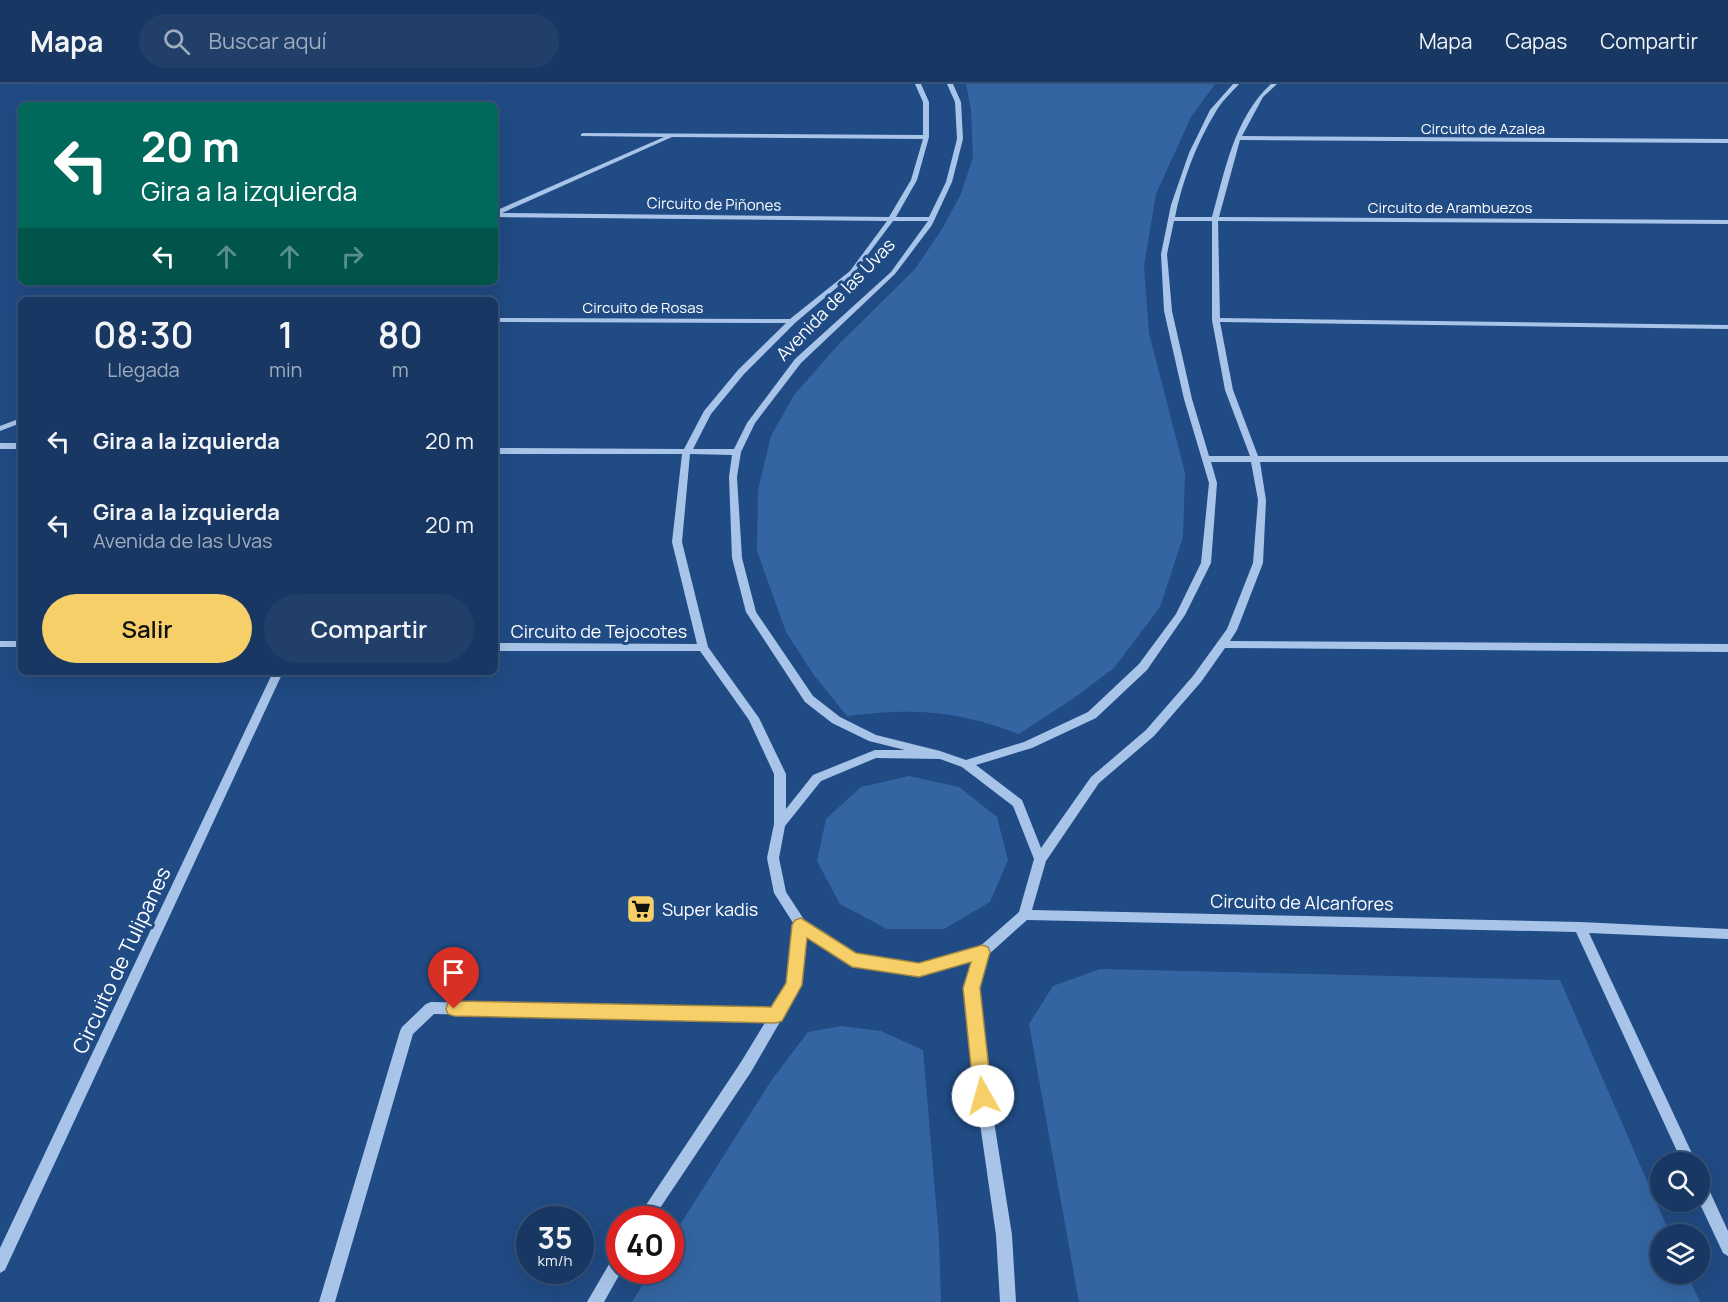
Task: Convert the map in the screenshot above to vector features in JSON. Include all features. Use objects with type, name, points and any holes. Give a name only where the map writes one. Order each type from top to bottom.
[{"type":"street","name":"Avenida de las Uvas","points":[[801,925],[780,893],[773,858],[780,824],[780,774],[754,718],[703,648],[677,542],[687,453],[707,413],[741,372],[792,321],[852,272],[891,219],[914,180],[926,137],[926,102],[918,84]]},
{"type":"street","name":"Avenida de las Uvas","points":[[940,756],[873,738],[836,720],[809,699],[751,612],[737,558],[733,477],[737,452],[751,423],[798,361],[893,273],[932,219],[949,182],[960,139],[958,102],[950,84]]},
{"type":"street","points":[[966,764],[1028,745],[1092,715],[1143,667],[1180,615],[1206,563],[1213,483],[1188,399],[1168,310],[1164,254],[1171,219],[1192,153],[1214,110],[1236,84]]},
{"type":"street","points":[[652,1206],[746,1067],[794,985],[801,925],[852,960],[919,970],[982,952],[1024,915],[1040,859],[1095,780],[1150,734],[1197,679],[1232,630],[1258,563],[1262,500],[1255,459],[1229,390],[1216,320],[1215,219],[1238,138],[1262,96],[1274,84]]},
{"type":"street","name":"Circuito de Piñones","points":[[583,135],[926,137]]},
{"type":"street","name":"Circuito de Piñones","points":[[498,214],[672,135]]},
{"type":"street","name":"Circuito de Azalea","points":[[1238,138],[1728,141]]},
{"type":"street","name":"Circuito de Piñones","points":[[498,215],[932,219]]},
{"type":"street","name":"Circuito de Arambuezos","points":[[1171,219],[1728,222]]},
{"type":"street","name":"Circuito de Rosas","points":[[498,320],[792,321]]},
{"type":"street","points":[[1216,320],[1728,327]]},
{"type":"street","points":[[0,429],[18,421]]},
{"type":"street","points":[[0,446],[18,447]]},
{"type":"street","points":[[498,451],[737,452]]},
{"type":"street","points":[[1206,459],[1728,459]]},
{"type":"street","points":[[0,644],[18,644]]},
{"type":"street","points":[[1222,644],[1728,648]]},
{"type":"street","name":"Circuito de Tejocotes","points":[[498,647],[703,648]]},
{"type":"street","name":"Circuito de Tulipanes","points":[[0,1265],[277,675]]},
{"type":"street","points":[[780,824],[817,778],[875,754],[940,756],[966,764],[1018,803],[1040,859]]},
{"type":"street","name":"Circuito de Alcanfores","points":[[1024,915],[1580,927],[1728,934]]},
{"type":"street","points":[[1580,927],[1684,1152]]},
{"type":"street","points":[[982,952],[972,988],[972,998],[1004,1235],[1008,1302]]},
{"type":"street","points":[[327,1302],[407,1031],[431,1008],[776,1015]]},
{"type":"street","points":[[1710,1208],[1728,1248]]},
{"type":"street","points":[[595,1302],[606,1283]]},
{"type":"shaded area","points":[[966,84],[1215,84],[1191,117],[1156,194],[1144,266],[1149,333],[1185,473],[1183,537],[1160,607],[1114,668],[1074,698],[1019,734],[974,720],[934,713],[893,712],[847,716],[813,674],[786,632],[757,551],[758,490],[771,436],[794,395],[838,345],[915,269],[942,229],[961,194],[973,157],[971,110]]},
{"type":"shaded area","points":[[909,776],[959,787],[997,817],[1008,860],[990,902],[944,929],[887,929],[840,904],[817,861],[826,819],[861,787]]},
{"type":"shaded area","points":[[1100,969],[1560,980],[1650,1188],[1650,1212],[1660,1212],[1666,1224],[1650,1224],[1650,1284],[1692,1284],[1700,1302],[1079,1302],[1029,1024],[1053,986]]},
{"type":"shaded area","points":[[841,1026],[881,1031],[923,1050],[939,1239],[941,1302],[632,1302],[643,1284],[684,1284],[684,1218],[771,1081],[808,1032]]},
{"type":"place","name":"Super kadis","points":[[641,909]]},
{"type":"route","points":[[454,1009],[776,1015],[794,985],[801,925],[852,960],[919,970],[982,952],[972,988],[983,1096]]}]
